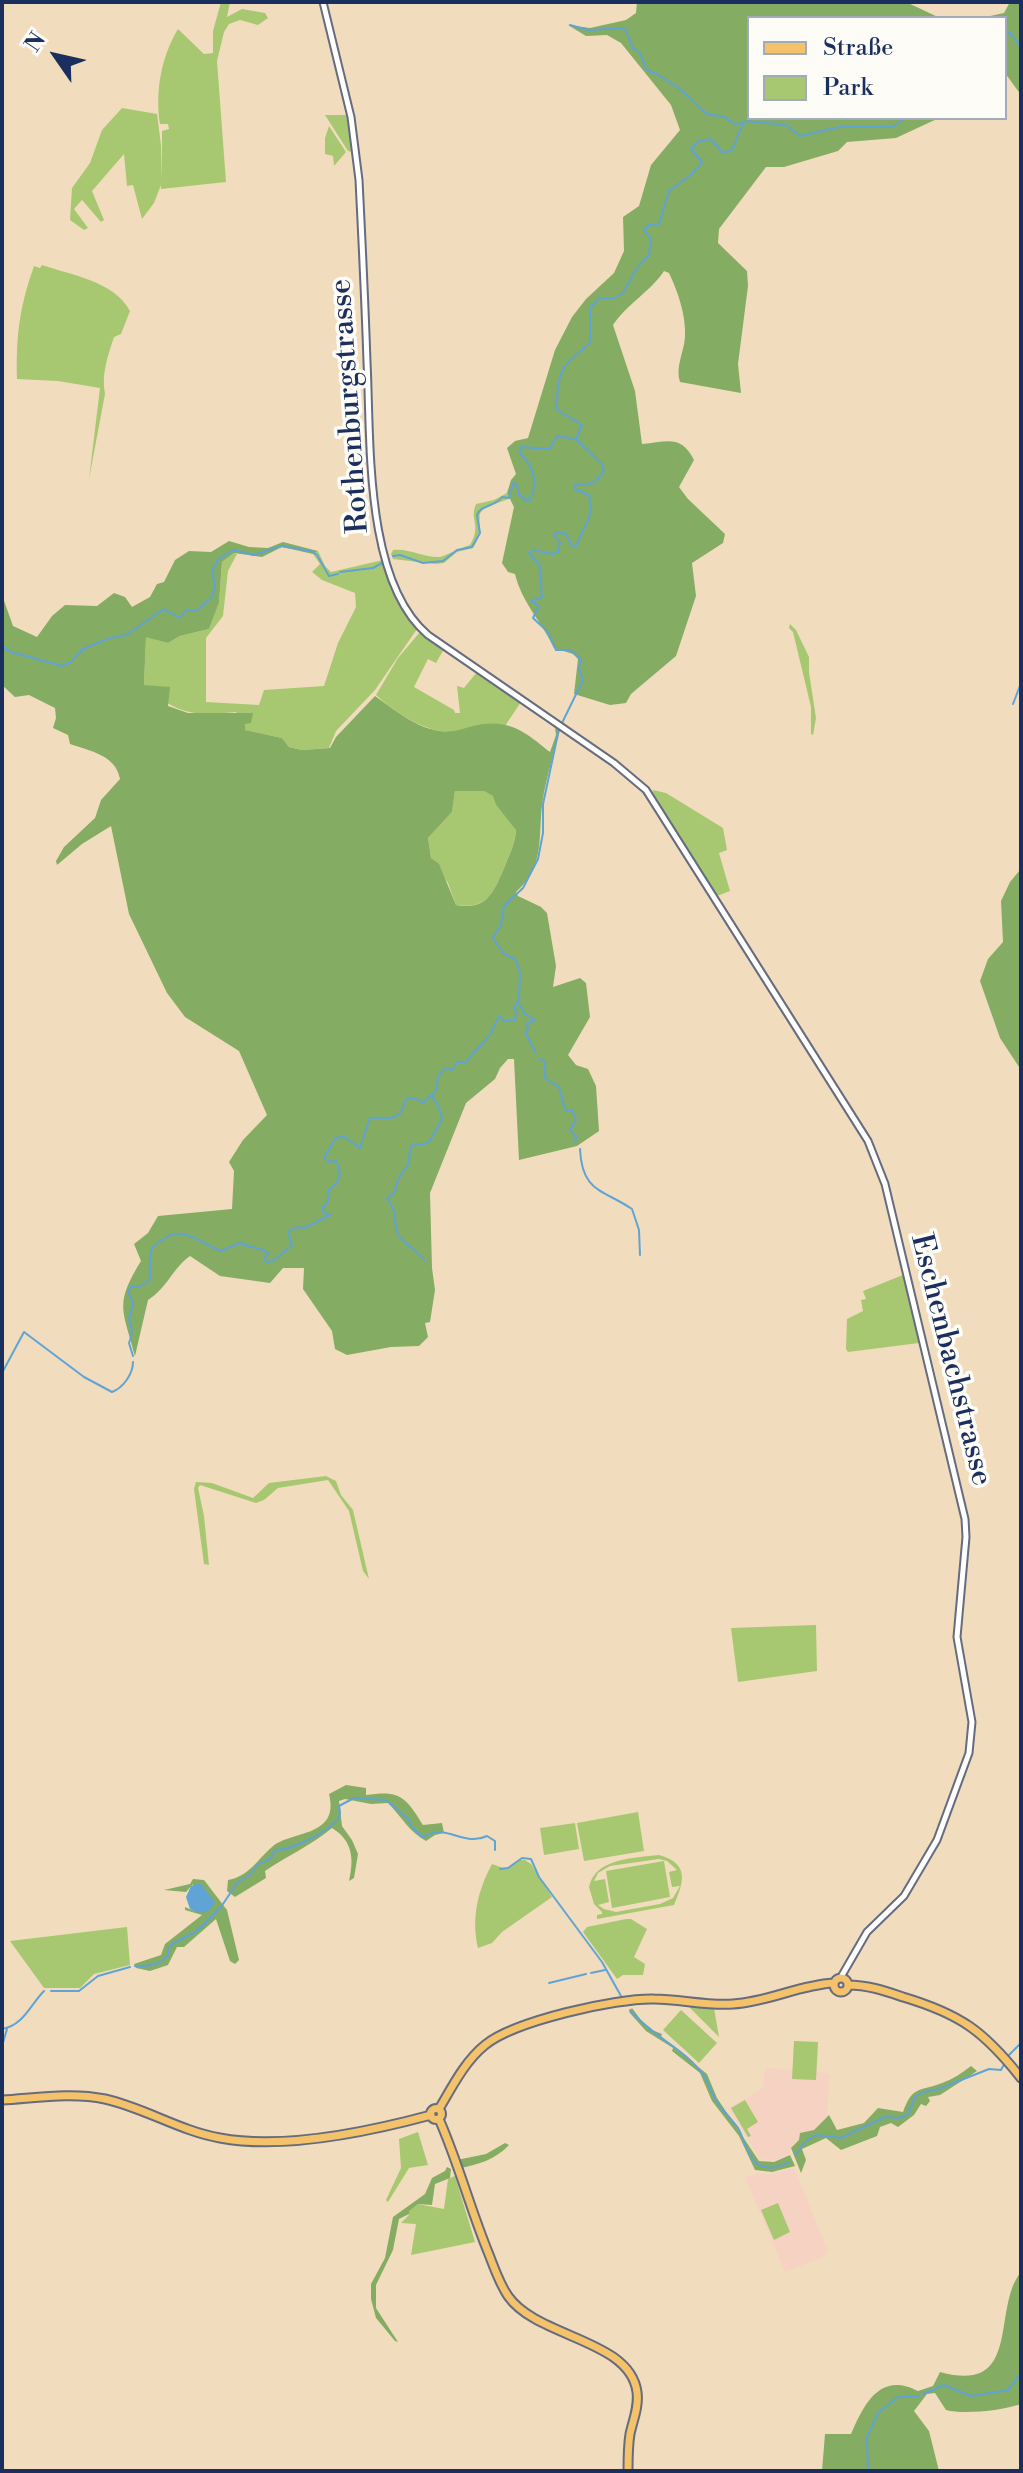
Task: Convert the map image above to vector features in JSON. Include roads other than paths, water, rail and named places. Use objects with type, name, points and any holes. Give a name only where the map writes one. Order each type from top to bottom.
[{"type":"main road","points":[[628,2471],[629,2441],[638,2394],[632,2377],[617,2361],[585,2342],[533,2320],[507,2294],[432,2109],[439,2109],[480,2050],[518,2027],[624,2001],[666,1999],[733,2004],[761,2001],[812,1985],[833,1983],[841,1977],[848,1985]]},
{"type":"main road","points":[[833,1983],[834,1989],[840,1992],[848,1985]]},
{"type":"main road","points":[[848,1985],[875,1988],[939,2008],[973,2027],[1021,2078]]},
{"type":"main road","points":[[2,2100],[68,2096],[102,2098],[202,2134],[254,2142],[305,2139],[435,2117]]},
{"type":"street","name":"Rothenburgstrasse","points":[[323,2],[354,137],[359,180],[375,512],[400,599],[412,620],[428,635],[640,784]]},
{"type":"street","name":"Eschenbachstrasse","points":[[640,784],[656,803],[695,864],[868,1141],[878,1162],[965,1514],[966,1537],[957,1637],[972,1722],[969,1753],[937,1840],[900,1902],[867,1932],[841,1977]]},
{"type":"water","points":[[200,1883],[215,1902],[208,1911],[201,1913],[190,1909],[186,1897],[191,1886]]},
{"type":"waterway","points":[[570,25],[588,30],[625,28],[647,70],[681,90],[707,114],[725,117],[734,124],[742,123]]},
{"type":"waterway","points":[[1007,34],[1010,33],[1019,44],[1021,53]]},
{"type":"waterway","points":[[562,723],[583,680],[579,668],[581,659],[570,650],[556,650],[547,631],[533,618],[539,606],[531,601],[542,597],[540,566],[529,553],[533,550],[558,552],[560,542],[554,536],[556,532],[566,534],[572,546],[576,546],[589,516],[590,503],[589,495],[575,489],[575,485],[594,483],[604,471],[602,464],[576,439],[582,425],[556,409],[562,371],[590,343],[590,308],[599,298],[614,298],[623,293],[637,268],[649,255],[651,239],[644,230],[649,225],[659,224],[669,191],[692,174],[702,162],[691,149],[699,141],[711,139],[723,153],[732,150],[746,121],[786,125],[800,136],[839,127],[892,127],[903,120]]},
{"type":"waterway","points":[[393,556],[400,555],[423,563],[443,561],[457,550],[472,547],[480,533],[477,515],[502,497],[509,498],[513,483],[519,494],[530,500],[534,487],[533,475],[520,453],[521,447],[550,449],[557,436],[574,439]]},
{"type":"waterway","points":[[2,644],[8,651],[62,666],[71,662],[83,649],[126,635],[164,609],[180,618],[185,611],[196,611],[212,597],[215,586],[212,570],[218,560],[233,550],[254,555],[281,546],[311,551],[317,555],[329,576],[338,574]]},
{"type":"waterway","points":[[340,572],[373,568],[384,562]]},
{"type":"waterway","points":[[1013,704],[1021,683]]},
{"type":"waterway","points":[[133,1356],[129,1343],[132,1331],[129,1319],[133,1304],[128,1291],[149,1281],[151,1253],[155,1245],[170,1236],[185,1234],[220,1251],[240,1243],[265,1251],[268,1253],[264,1259],[266,1262],[273,1261],[292,1245],[288,1232],[330,1215],[323,1212],[323,1207],[328,1201],[329,1189],[336,1184],[340,1173],[336,1161],[329,1162],[324,1158],[335,1139],[343,1136],[360,1148],[370,1118],[391,1118],[401,1113],[406,1099],[415,1098],[423,1103],[436,1091],[438,1077],[445,1068],[452,1070],[457,1062],[466,1062],[490,1035],[500,1016],[504,1021],[515,1021],[514,1007],[519,1001],[520,972],[515,959],[504,954],[493,938],[501,925],[504,906],[523,888],[538,859],[543,833],[543,804],[559,729]]},
{"type":"waterway","points":[[519,1004],[525,1014],[535,1020],[526,1024],[529,1028],[525,1032],[536,1053]]},
{"type":"waterway","points":[[539,1058],[545,1062],[545,1078],[559,1087],[565,1110],[572,1110],[576,1120],[570,1129],[576,1137],[575,1143]]},
{"type":"waterway","points":[[424,1260],[399,1236],[394,1210],[387,1198],[395,1192],[412,1145],[430,1141],[442,1119],[431,1095]]},
{"type":"waterway","points":[[580,1149],[589,1182],[632,1209],[639,1230],[640,1255]]},
{"type":"waterway","points":[[2,1373],[24,1332],[84,1377],[112,1392],[127,1380],[133,1362]]},
{"type":"waterway","points":[[135,1966],[153,1965],[168,1956],[172,1944],[197,1931],[221,1907],[237,1883],[251,1874],[258,1864],[270,1859],[275,1850],[318,1835],[339,1817],[339,1806],[354,1798],[386,1800],[408,1819],[422,1837],[438,1832],[469,1839],[487,1836],[495,1841],[495,1850]]},
{"type":"waterway","points":[[500,1869],[508,1868],[522,1858],[531,1859],[539,1877],[602,1962],[621,1996]]},
{"type":"waterway","points":[[51,1991],[79,1991],[98,1976],[130,1967]]},
{"type":"waterway","points":[[591,1973],[605,1970]]},
{"type":"waterway","points":[[549,1983],[586,1974]]},
{"type":"waterway","points":[[2,2029],[16,2024],[44,1991]]},
{"type":"waterway","points":[[630,2010],[697,2066],[717,2103],[738,2128],[755,2162],[772,2168],[789,2162]]},
{"type":"waterway","points":[[2,2046],[7,2029]]},
{"type":"waterway","points":[[795,2155],[806,2141],[816,2135],[841,2138],[885,2117],[899,2118],[908,2114],[915,2097],[923,2092],[989,2069],[1001,2070],[1009,2055],[1021,2043]]},
{"type":"waterway","points":[[923,2394],[944,2385],[971,2396],[1008,2390],[1021,2374]]},
{"type":"waterway","points":[[868,2471],[867,2437],[878,2413],[898,2397],[919,2396]]}]
